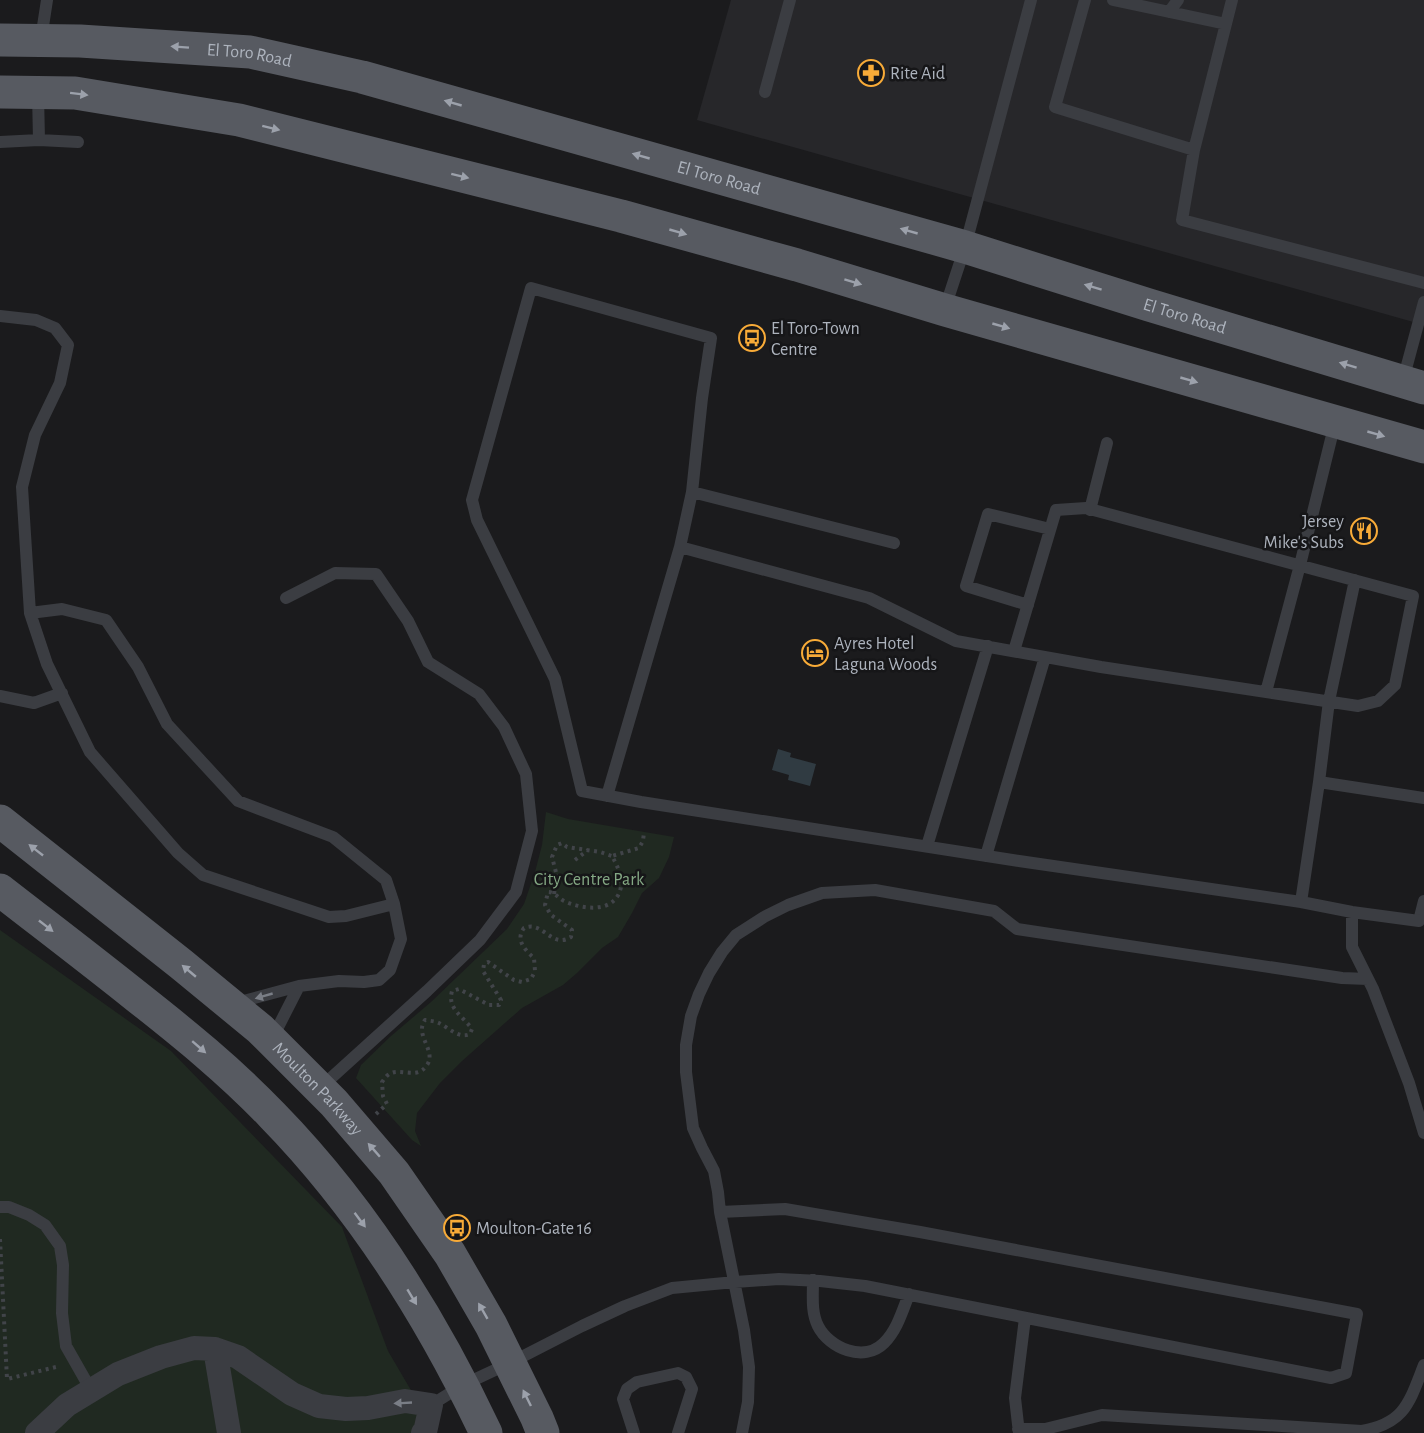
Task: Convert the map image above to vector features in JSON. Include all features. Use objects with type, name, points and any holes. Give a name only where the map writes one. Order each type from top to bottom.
[{"type":"main road","name":"El Toro Road","points":[[0,40],[41,40],[250,52],[385,84],[966,247],[1149,305],[1413,384]]},
{"type":"main road","points":[[0,92],[75,93],[239,120],[621,216],[1424,447]]},
{"type":"main road","name":"Moulton Parkway","points":[[0,821],[181,963],[272,1040],[334,1103],[394,1173],[450,1254],[510,1363],[543,1433]]},
{"type":"main road","points":[[0,890],[197,1044],[272,1114],[323,1171],[381,1248],[463,1385],[486,1433]]},
{"type":"street","points":[[37,1433],[67,1405],[118,1374],[161,1357],[194,1348],[215,1349],[238,1357],[292,1394],[319,1406],[346,1409],[368,1408],[405,1401],[431,1406],[423,1433]]},
{"type":"street","points":[[215,1349],[229,1433]]},
{"type":"lane","points":[[41,40],[47,0]]},
{"type":"lane","points":[[765,92],[790,0]]},
{"type":"lane","points":[[945,309],[966,247],[1031,0]]},
{"type":"lane","points":[[1085,0],[1055,106],[1194,150]]},
{"type":"lane","points":[[1113,0],[1226,24]]},
{"type":"lane","points":[[1169,12],[1178,0]]},
{"type":"lane","points":[[1232,0],[1194,150],[1182,220],[1424,283]]},
{"type":"lane","points":[[38,92],[39,140]]},
{"type":"lane","points":[[0,141],[78,142]]},
{"type":"lane","points":[[607,796],[680,547],[692,492],[711,338],[531,288],[472,500],[477,520],[555,679],[582,791],[607,796],[641,802],[986,856],[1419,921],[1424,901]]},
{"type":"lane","points":[[1413,384],[1424,302]]},
{"type":"lane","points":[[0,316],[36,320],[56,328],[68,345],[60,383],[35,435],[22,487],[30,613],[47,664],[90,752],[178,853],[203,875],[329,917],[346,916],[394,904]]},
{"type":"lane","points":[[1266,692],[1336,422]]},
{"type":"lane","points":[[1090,510],[1107,443]]},
{"type":"lane","points":[[692,492],[894,543]]},
{"type":"lane","points":[[680,547],[869,598],[956,640],[1045,657],[1358,706],[1378,701],[1395,685],[1413,596],[1086,508],[1056,510],[1014,651]]},
{"type":"lane","points":[[1028,605],[966,586],[988,514],[1050,529]]},
{"type":"lane","points":[[286,598],[335,573],[376,574],[408,621],[428,662],[479,694],[504,727],[526,774],[532,831],[516,892],[480,940],[319,1089]]},
{"type":"lane","points":[[1301,902],[1329,701],[1355,580]]},
{"type":"lane","points":[[30,613],[62,609],[106,620],[138,667],[167,724],[238,801],[333,837],[386,880],[394,904],[401,939],[390,970],[379,980],[339,981],[299,986],[229,1004]]},
{"type":"lane","points":[[927,846],[988,646]]},
{"type":"lane","points":[[986,856],[1045,657]]},
{"type":"lane","points":[[0,696],[34,703],[62,693]]},
{"type":"lane","points":[[1319,782],[1424,798]]},
{"type":"lane","points":[[742,1433],[748,1402],[749,1367],[744,1330],[714,1171],[693,1128],[686,1072],[686,1044],[691,1016],[709,973],[736,935],[788,905],[822,893],[874,890],[994,911],[1017,929],[1342,978],[1368,979]]},
{"type":"lane","points":[[1352,912],[1352,946],[1368,979],[1409,1083],[1424,1133]]},
{"type":"lane","points":[[272,1040],[299,986]]},
{"type":"lane","points":[[0,1207],[9,1207],[45,1225],[60,1246],[63,1264],[62,1313],[66,1346],[92,1390]]},
{"type":"lane","points":[[431,1406],[463,1385],[582,1326],[672,1288],[778,1280],[813,1280],[865,1286],[1331,1378],[1346,1373],[1356,1314],[931,1234],[785,1209],[720,1212]]},
{"type":"lane","points":[[813,1280],[813,1308],[818,1325],[837,1347],[854,1352],[868,1353],[882,1345],[896,1329],[909,1294]]},
{"type":"lane","points":[[1025,1318],[1016,1398],[1018,1431],[1045,1429],[1102,1415],[1362,1431],[1377,1428],[1392,1421],[1404,1410],[1424,1365]]},
{"type":"lane","points":[[634,1433],[623,1399],[627,1389],[637,1382],[678,1373],[686,1377],[692,1389],[678,1433]]},
{"type":"path","points":[[554,894],[557,876],[552,856],[557,845],[562,843],[567,847],[612,856],[639,848],[644,832]]},
{"type":"path","points":[[575,860],[588,850]]},
{"type":"path","points":[[357,1130],[387,1104],[383,1096],[382,1082],[388,1074],[398,1071],[418,1072],[427,1066],[429,1052],[422,1033],[422,1024],[425,1020],[438,1022],[460,1035],[470,1034],[472,1029],[452,1007],[452,991],[459,989],[489,1005],[498,1005],[501,1000],[483,971],[484,964],[488,962],[514,980],[522,982],[531,979],[535,971],[534,958],[519,938],[524,928],[534,927],[558,940],[567,940],[571,937],[572,930],[551,915],[545,905],[548,892],[573,904],[591,907],[608,906],[617,896],[621,886],[621,875],[612,856]]},
{"type":"path","points":[[557,876],[585,884],[606,879]]},
{"type":"path","points":[[0,1239],[7,1379],[75,1362]]},
{"type":"shaded area","points":[[731,0],[1424,0],[1424,325],[697,120]]},
{"type":"shaded area","points":[[778,749],[791,753],[790,757],[816,764],[810,786],[788,780],[789,775],[772,770]]},
{"type":"green space","name":"City Centre Park","points":[[546,812],[568,819],[674,837],[669,857],[659,878],[642,893],[618,937],[602,948],[563,985],[522,1008],[440,1083],[417,1113],[415,1131],[421,1146],[412,1140],[356,1078],[361,1065],[507,929],[524,904],[535,872],[542,845]]},
{"type":"green space","points":[[0,930],[171,1051],[342,1227],[388,1351],[436,1433],[0,1433]]},
{"type":"place","name":"Rite Aid","points":[[871,73]]},
{"type":"place","name":"El Toro-Town Centre","points":[[752,338]]},
{"type":"place","name":"Jersey Mike's Subs","points":[[1364,531]]},
{"type":"place","name":"Ayres Hotel Laguna Woods","points":[[815,653]]},
{"type":"place","name":"Moulton-Gate 16","points":[[457,1228]]}]
